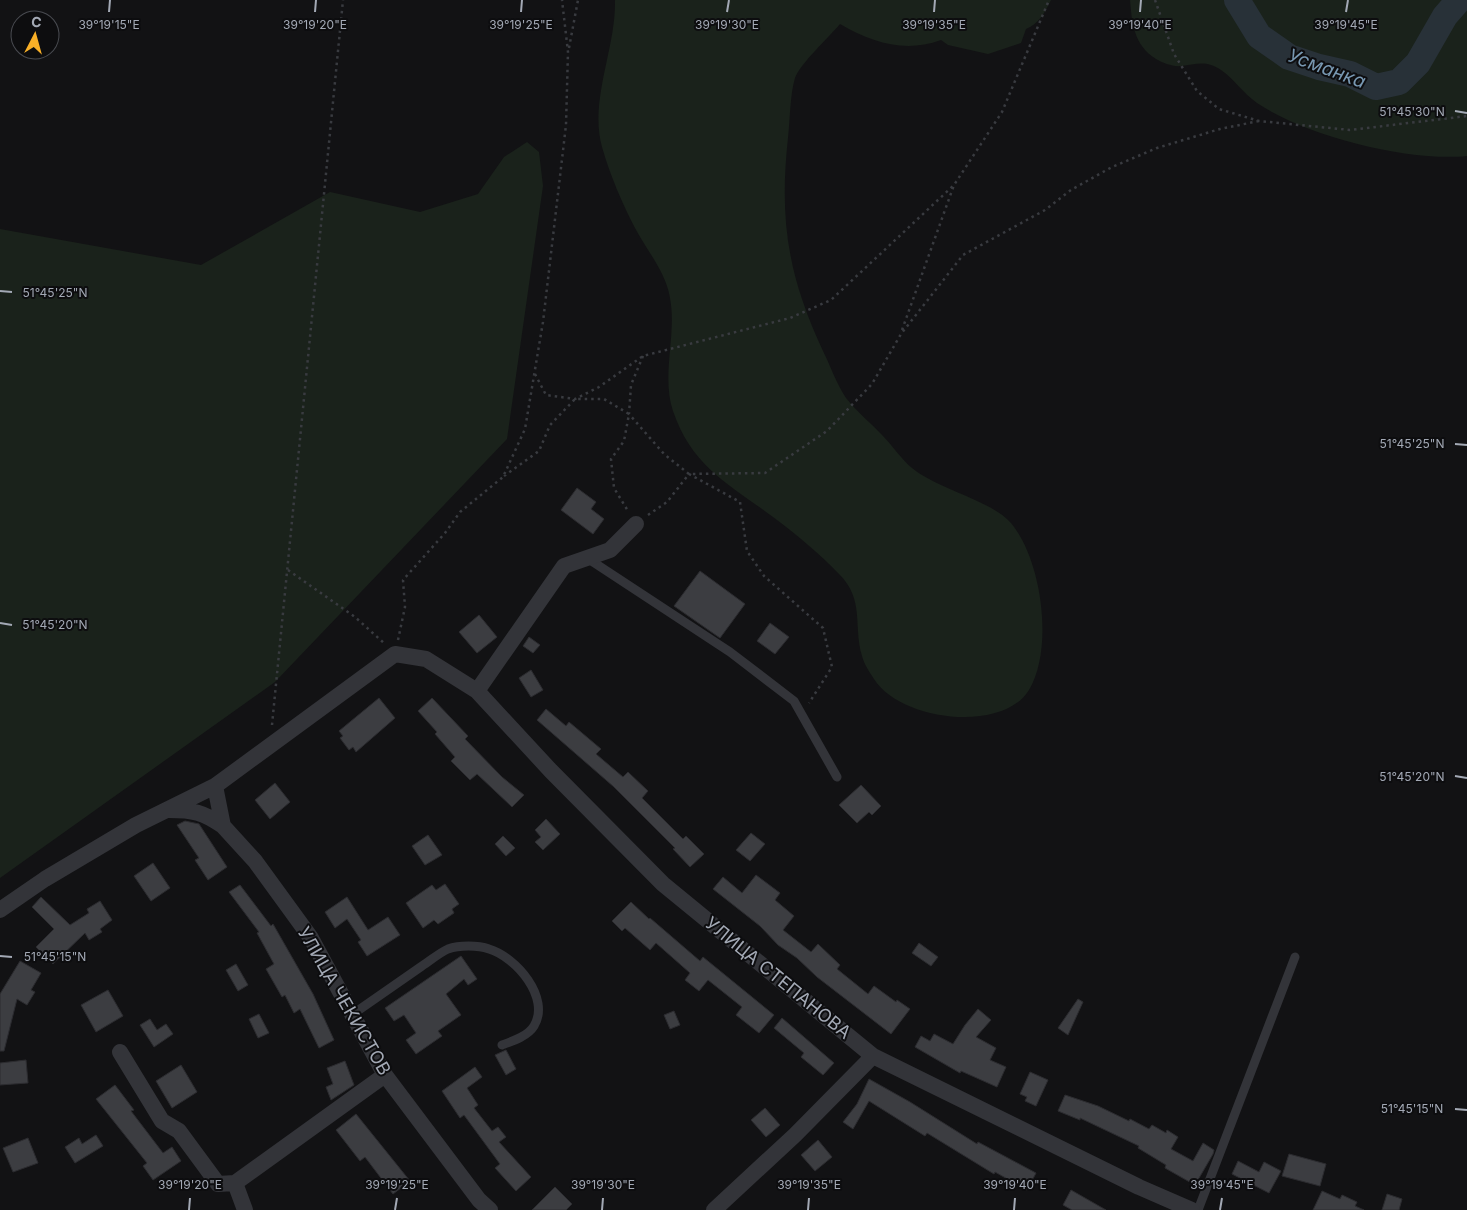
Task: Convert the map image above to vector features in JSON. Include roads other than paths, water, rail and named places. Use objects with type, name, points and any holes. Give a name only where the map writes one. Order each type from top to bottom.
[{"type":"street","points":[[477,691],[564,566],[610,550],[636,524]]},
{"type":"street","name":"УЛИЦА СТЕПАНОВА","points":[[215,786],[395,654],[426,659],[477,691],[551,771],[663,884],[873,1056],[1139,1187],[1192,1210]]},
{"type":"street","points":[[0,910],[45,879],[136,825],[215,786],[223,826]]},
{"type":"street","name":"УЛИЦА ЧЕКИСТОВ","points":[[166,810],[186,810],[205,813],[223,826],[255,861],[311,938],[385,1075],[479,1200],[490,1210]]},
{"type":"street","points":[[120,1052],[162,1121],[179,1131],[218,1184],[235,1183],[385,1075]]},
{"type":"street","points":[[714,1210],[795,1135],[873,1056]]},
{"type":"street","points":[[235,1183],[245,1210]]},
{"type":"lane","points":[[586,558],[730,652],[794,701],[837,777]]},
{"type":"lane","points":[[353,1014],[448,949],[469,946],[490,949],[510,961],[526,976],[537,994],[538,1011],[534,1026],[525,1034],[502,1045]]},
{"type":"lane","points":[[1198,1210],[1295,957]]},
{"type":"waterway","name":"Усманка","points":[[1237,0],[1259,36],[1289,57],[1319,67],[1350,74],[1376,87],[1399,82],[1418,63],[1445,16],[1459,0]]}]
